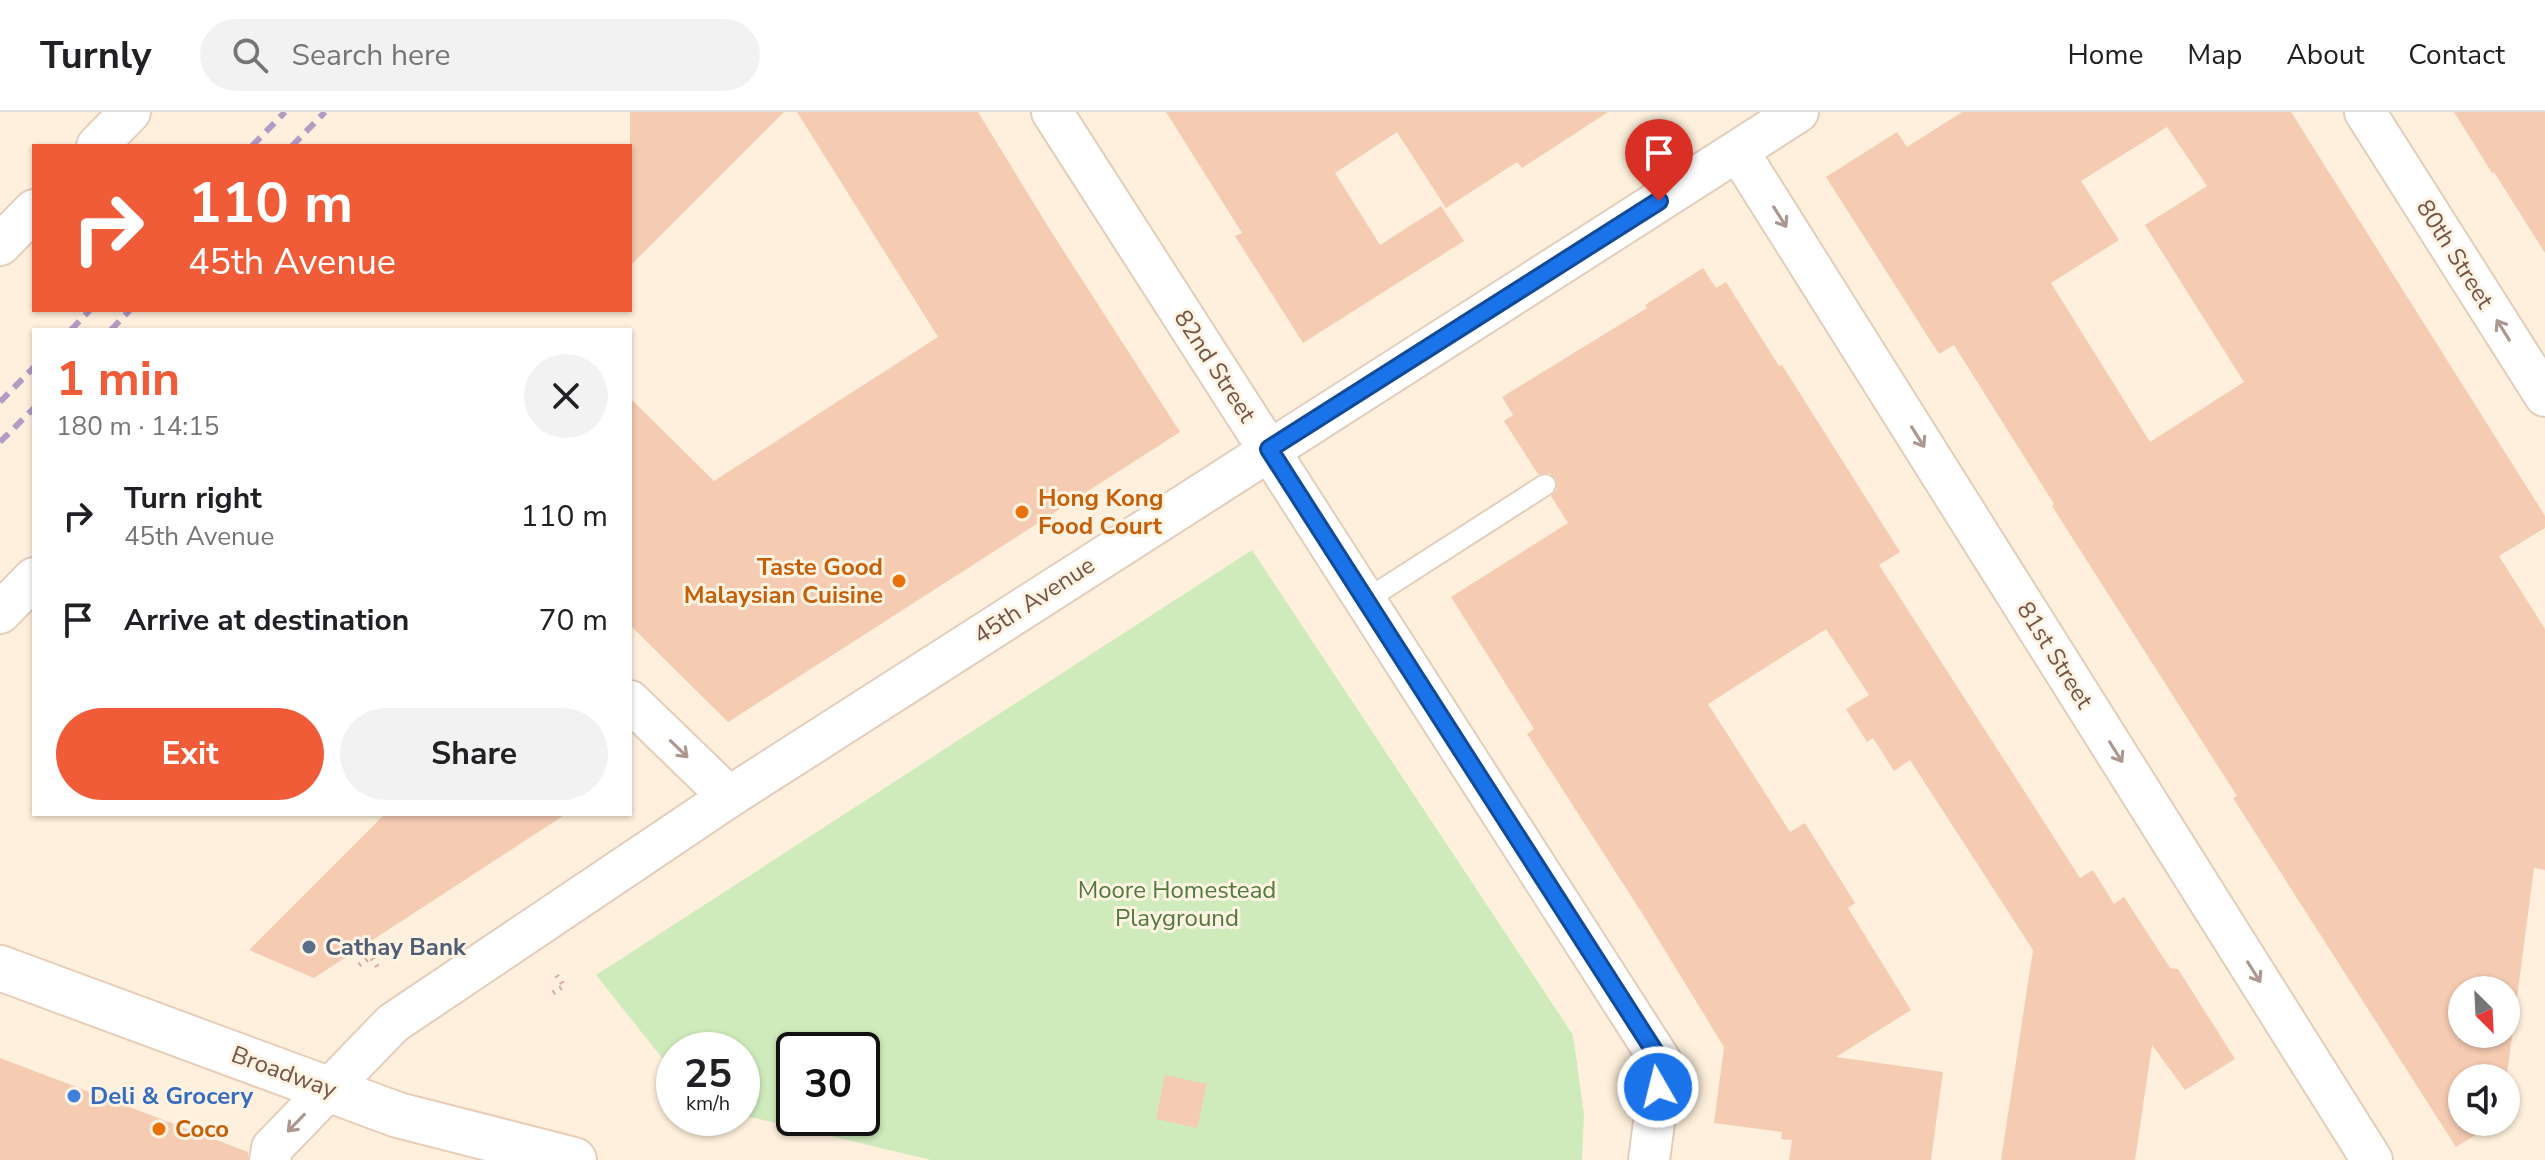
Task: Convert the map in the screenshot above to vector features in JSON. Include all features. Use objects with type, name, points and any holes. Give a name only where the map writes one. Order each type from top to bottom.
[{"type":"main road","name":"Broadway","points":[[0,968],[398,1115],[574,1160]]},
{"type":"street","points":[[99,144],[130,112]]},
{"type":"street","name":"82nd Street","points":[[1052,112],[1662,1063],[1649,1160]]},
{"type":"street","name":"45th Avenue","points":[[270,1160],[272,1148],[393,1023],[729,797],[1798,112]]},
{"type":"street","name":"80th Street","points":[[2365,112],[2545,396]]},
{"type":"street","name":"81st Street","points":[[1738,151],[2372,1160]]},
{"type":"street","points":[[0,245],[32,212]]},
{"type":"street","points":[[0,613],[32,580]]},
{"type":"street","points":[[632,703],[729,797]]},
{"type":"lane","points":[[1366,600],[1545,485]]},
{"type":"path","points":[[359,965],[371,957],[379,969]]},
{"type":"path","points":[[553,993],[564,986],[555,973]]},
{"type":"green space","name":"Moore Homestead Playground","points":[[1252,550],[1573,1035],[1584,1114],[1582,1160],[931,1160],[830,1136],[880,1136],[880,1032],[776,1032],[776,1123],[760,1119],[760,1032],[656,1032],[656,1050],[596,975]]},
{"type":"building","points":[[630,112],[784,112],[632,264]]},
{"type":"building","points":[[797,112],[978,112],[1180,432],[728,722],[632,627],[632,400],[714,481],[938,337]]},
{"type":"building","points":[[1166,112],[1608,112],[1522,168],[1517,162],[1446,208],[1397,132],[1335,173],[1380,245],[1441,206],[1464,241],[1303,343],[1235,236],[1242,233]]},
{"type":"building","points":[[1962,112],[2291,112],[2545,516],[2545,528],[2499,556],[2545,629],[2545,870],[2534,868],[2520,976],[2448,976],[2448,1048],[2510,1048],[2508,1064],[2448,1064],[2448,1134],[2233,798],[2237,796],[2052,506],[2054,504],[1954,345],[1939,354],[1826,177],[1897,132],[1907,147]],"holes":[[[2167,127],[2207,186],[2145,225],[2244,382],[2150,442],[2051,283],[2119,240],[2081,181]]]},
{"type":"building","points":[[2454,112],[2545,112],[2545,253],[2492,173]]},
{"type":"building","points":[[1703,268],[1716,288],[1726,282],[1900,552],[1879,565],[2080,878],[2093,870],[2114,904],[2124,897],[2170,968],[2178,969],[2235,1059],[2185,1090],[2152,1045],[2135,1160],[2001,1160],[2033,950],[1910,760],[1894,771],[1873,738],[1867,742],[1846,709],[1869,695],[1826,629],[1708,704],[1790,832],[1805,823],[1855,903],[1848,908],[1911,1010],[1836,1057],[1943,1072],[1931,1160],[1789,1160],[1792,1140],[1781,1139],[1782,1132],[1714,1123],[1724,1047],[1527,734],[1534,729],[1451,597],[1568,523],[1551,496],[1557,490],[1556,479],[1550,473],[1538,474],[1504,421],[1513,415],[1502,397],[1647,308],[1645,305]]},
{"type":"building","points":[[383,816],[563,816],[314,978],[249,950]]},
{"type":"building","points":[[0,1058],[248,1152],[248,1160],[0,1160]]},
{"type":"building","points":[[1165,1075],[1207,1084],[1197,1128],[1156,1119]]},
{"type":"building","points":[[2449,1136],[2474,1136],[2456,1147]]},
{"type":"railway","points":[[254,144],[285,112]]},
{"type":"railway","points":[[294,144],[325,112]]},
{"type":"railway","points":[[73,328],[88,312]]},
{"type":"railway","points":[[113,328],[128,312]]},
{"type":"railway","points":[[0,402],[32,369]]},
{"type":"railway","points":[[0,442],[32,410]]},
{"type":"place","name":"Hong Kong Food Court","points":[[1022,512]]},
{"type":"place","name":"Taste Good Malaysian Cuisine","points":[[899,581]]},
{"type":"place","name":"Cathay Bank","points":[[309,947]]},
{"type":"place","name":"Deli & Grocery","points":[[74,1096]]},
{"type":"place","name":"Coco","points":[[159,1129]]},
{"type":"route","points":[[1658,1087],[1662,1063],[1269,449],[1659,201]]}]
